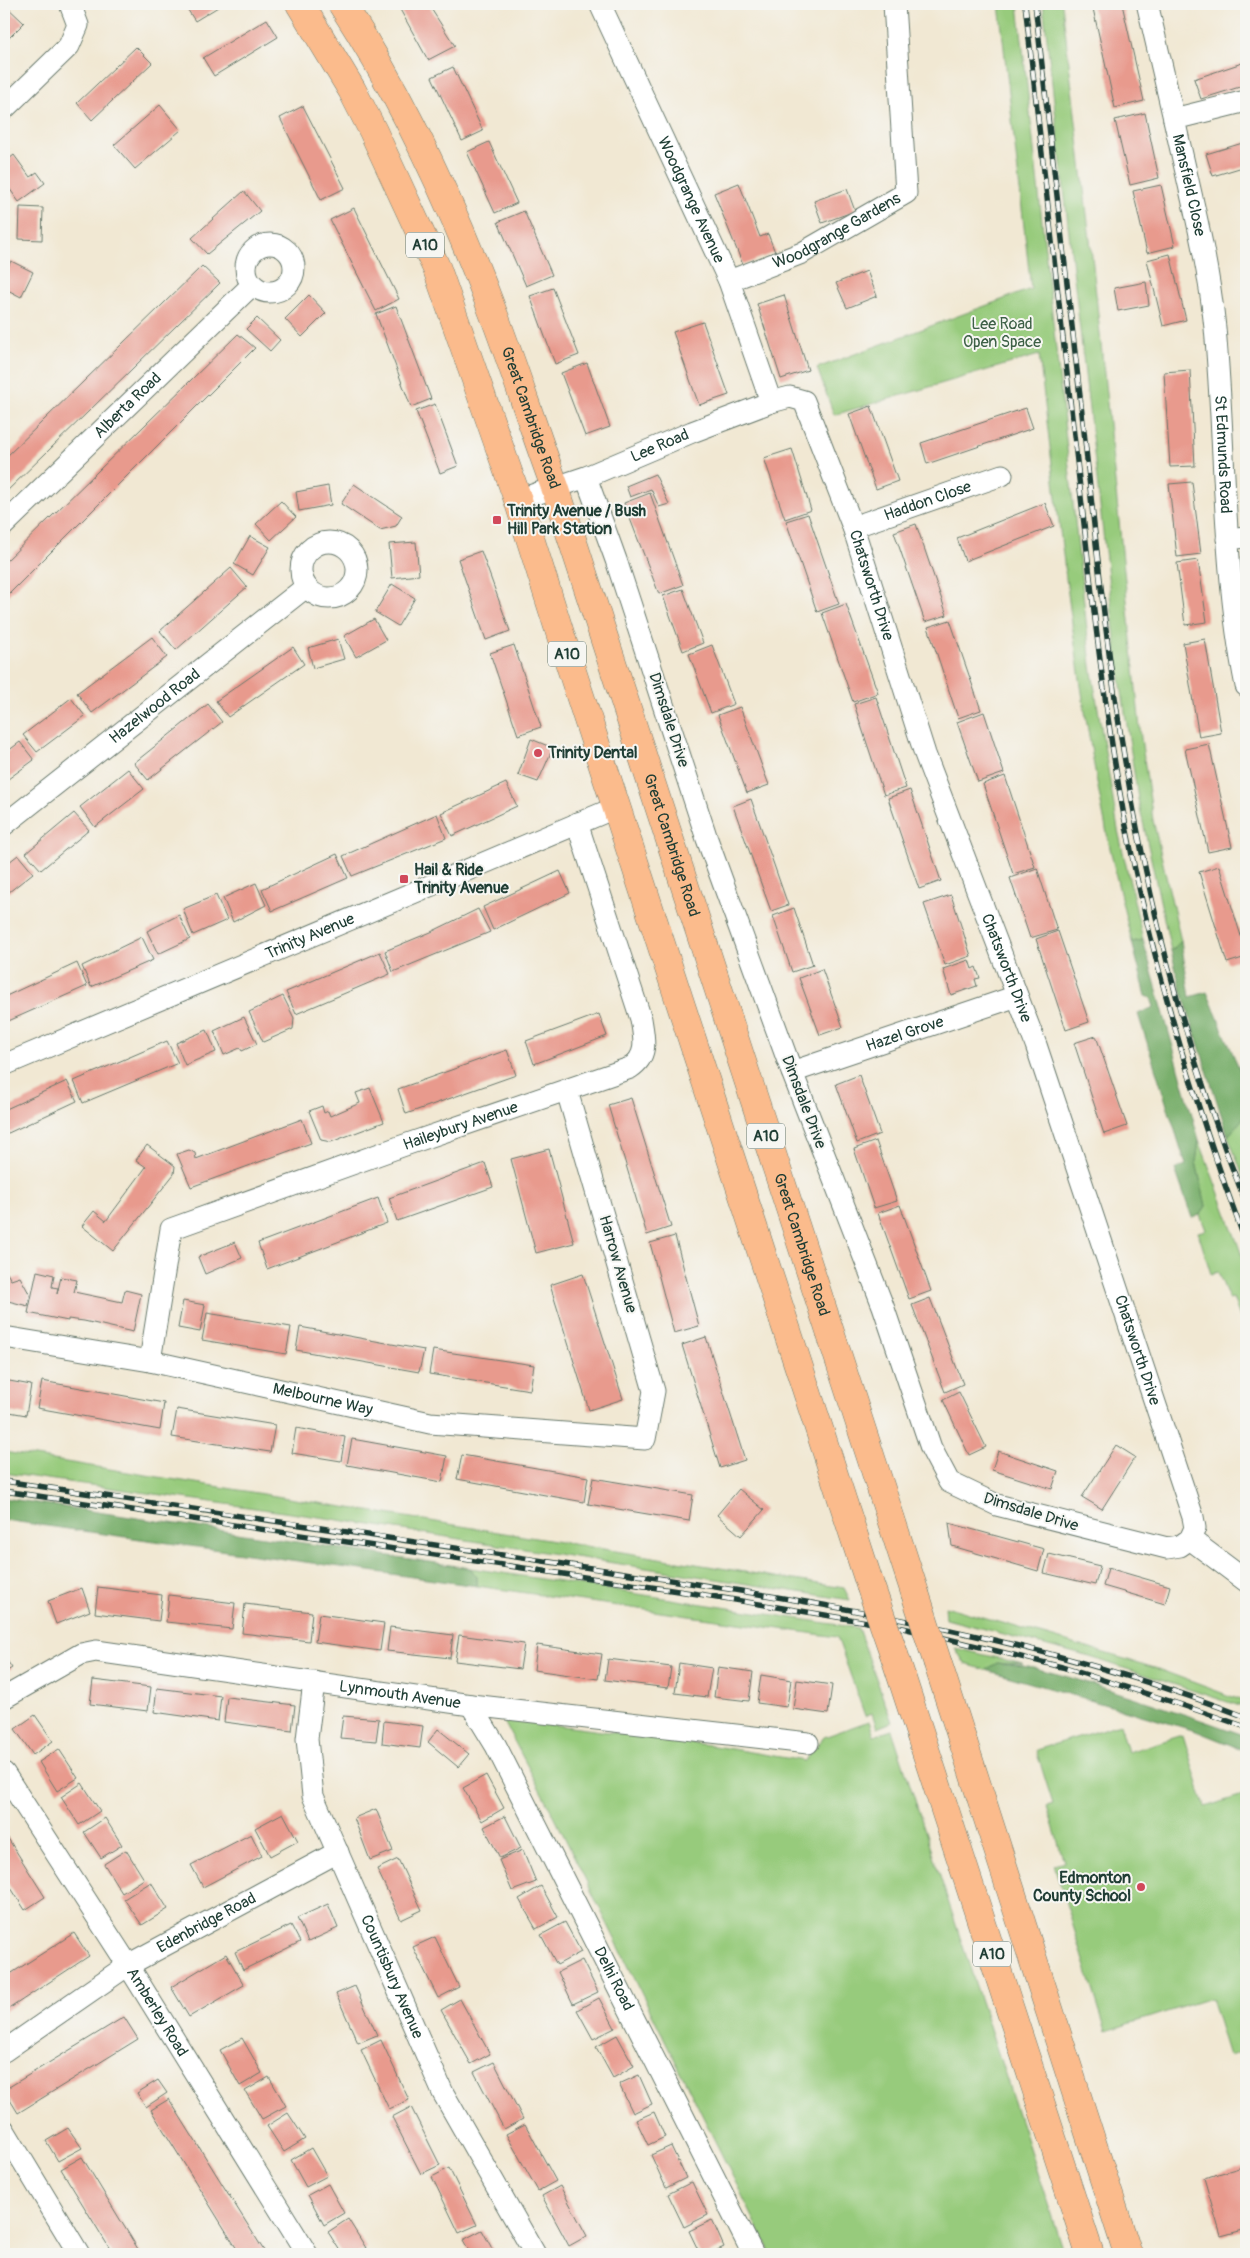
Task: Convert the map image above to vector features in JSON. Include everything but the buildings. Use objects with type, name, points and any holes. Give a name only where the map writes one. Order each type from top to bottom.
[{"type":"highway","name":"A10","points":[[300,4],[352,90],[437,270],[518,500],[870,1585],[1090,2254]]},
{"type":"highway","name":"Great Cambridge Road","points":[[342,4],[391,87],[446,198],[498,325],[556,487],[616,679],[915,1593],[1128,2254]]},
{"type":"highway","name":"A10","points":[[616,679],[635,782],[634,795],[628,804],[617,807]]},
{"type":"street","points":[[4,109],[69,46],[78,25],[70,4]]},
{"type":"street","name":"Woodgrange Avenue","points":[[600,4],[729,281],[771,402]]},
{"type":"street","name":"Woodgrange Gardens","points":[[729,281],[802,253],[906,193],[894,4]]},
{"type":"street","name":"Mansfield Close","points":[[1148,7],[1203,252]]},
{"type":"street","name":"Mansfield Close","points":[[1174,119],[1246,101]]},
{"type":"street","name":"St Edmunds Road","points":[[1203,252],[1214,327],[1236,538],[1240,657],[1246,686]]},
{"type":"street","name":"Alberta Road","points":[[4,525],[252,285]]},
{"type":"street","name":"Lee Road","points":[[518,500],[586,478],[692,432],[771,402],[790,397],[804,401]]},
{"type":"street","name":"Chatsworth Drive","points":[[804,401],[853,527],[925,754],[1036,1045],[1194,1517],[1195,1528],[1190,1538]]},
{"type":"street","name":"Haddon Close","points":[[853,527],[1002,475]]},
{"type":"street","name":"Dimsdale Drive","points":[[586,478],[629,598],[707,839],[792,1072],[883,1306],[930,1448],[949,1482],[997,1505],[1132,1540],[1167,1548],[1180,1546],[1190,1538]]},
{"type":"street","name":"Hazelwood Road","points":[[4,825],[306,587]]},
{"type":"street","name":"Trinity Avenue","points":[[4,1065],[617,807]]},
{"type":"street","name":"Haileybury Avenue","points":[[150,1361],[171,1229],[402,1146],[630,1068],[642,1057],[645,1042],[641,1019],[577,823]]},
{"type":"street","name":"Hazel Grove","points":[[792,1072],[1017,996]]},
{"type":"street","name":"Harrow Avenue","points":[[567,1091],[654,1391],[645,1439]]},
{"type":"street","name":"Melbourne Way","points":[[4,1337],[150,1361],[430,1423],[645,1439]]},
{"type":"street","points":[[1190,1538],[1246,1581]]},
{"type":"street","name":"Lynmouth Avenue","points":[[4,1698],[81,1654],[96,1651],[471,1705],[808,1743]]},
{"type":"street","name":"Countisbury Avenue","points":[[314,1682],[307,1739],[314,1796],[443,2093],[535,2254]]},
{"type":"street","name":"Delhi Road","points":[[471,1705],[496,1746],[753,2254]]},
{"type":"street","name":"Amberley Road","points":[[4,1773],[128,1965],[307,2254]]},
{"type":"street","name":"Edenbridge Road","points":[[4,2051],[128,1965],[338,1852]]},
{"type":"street","points":[[4,2130],[79,2254]]},
{"type":"green space","name":"Lee Road Open Space","points":[[999,4],[1018,4],[1091,666],[1118,830],[1143,940],[1132,942],[1115,870],[1087,724],[1066,577],[1039,355],[834,415],[817,368],[1031,289]]},
{"type":"green space","points":[[1043,4],[1062,4],[1093,265],[1141,738],[1153,820],[1181,941],[1171,951],[1138,799],[1118,665]]},
{"type":"green space","points":[[1143,940],[1199,1140],[1196,1162],[1206,1206],[1200,1215],[1192,1218],[1175,1169],[1186,1165],[1138,1014],[1154,1007],[1151,998],[1146,996],[1132,942]]},
{"type":"green space","points":[[1181,941],[1190,997],[1207,992],[1246,1085],[1246,1115],[1228,1136],[1180,986],[1171,951]]},
{"type":"green space","points":[[1246,1115],[1246,1184],[1228,1136]]},
{"type":"green space","points":[[1199,1140],[1246,1266],[1246,1329],[1233,1298],[1229,1299],[1218,1272],[1211,1274],[1198,1232],[1206,1230],[1200,1215],[1206,1206],[1196,1162]]},
{"type":"green space","points":[[4,1452],[844,1588],[850,1600],[326,1518],[4,1473]]},
{"type":"green space","points":[[4,1498],[470,1568],[477,1577],[477,1586],[4,1520]]},
{"type":"green space","points":[[470,1568],[858,1628],[892,1722],[877,1728],[872,1713],[865,1716],[837,1637],[477,1586],[477,1577]]},
{"type":"green space","points":[[945,1606],[1155,1668],[1246,1702],[1246,1708],[1090,1657],[946,1619]]},
{"type":"green space","points":[[955,1648],[1023,1664],[997,1663],[986,1670],[965,1664]]},
{"type":"green space","points":[[997,1663],[1036,1669],[1073,1678],[1241,1734],[1246,1736],[1246,1751],[1196,1731],[986,1670]]},
{"type":"green space","points":[[502,1718],[708,1745],[804,1761],[824,1737],[869,1721],[874,1736],[892,1730],[1064,2254],[771,2254],[555,1818]]},
{"type":"green space","points":[[1120,1724],[1128,1752],[1183,1735],[1205,1807],[1246,1794],[1246,2051],[1229,2056],[1211,1998],[1106,2031],[1054,1865],[1064,1862],[1047,1806],[1053,1804],[1036,1750]]},
{"type":"railway","points":[[1025,4],[1098,644],[1124,816],[1135,871],[1176,1032],[1209,1138],[1246,1243]]},
{"type":"railway","points":[[1035,4],[1103,606],[1127,774],[1152,899],[1184,1023],[1202,1084],[1246,1203]]},
{"type":"railway","points":[[4,1481],[662,1579],[832,1607],[1000,1641],[1165,1688],[1246,1717]]},
{"type":"railway","points":[[4,1491],[705,1595],[903,1628],[1062,1667],[1246,1727]]},
{"type":"place","name":"Trinity Avenue / Bush Hill Park Station","points":[[497,520]]},
{"type":"place","name":"Trinity Dental","points":[[538,753]]},
{"type":"place","name":"Hail & Ride Trinity Avenue","points":[[404,879]]},
{"type":"place","name":"Edmonton County School","points":[[1141,1887]]}]
